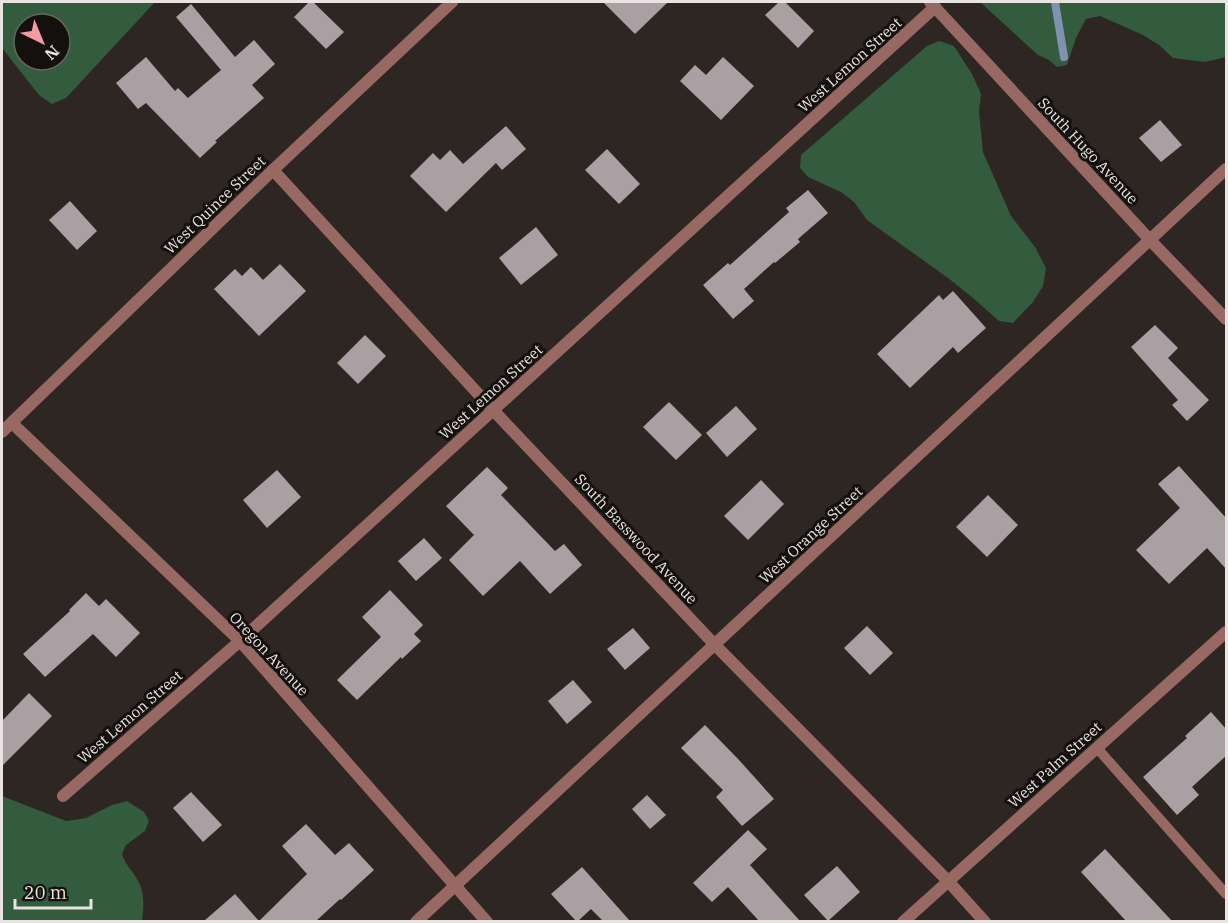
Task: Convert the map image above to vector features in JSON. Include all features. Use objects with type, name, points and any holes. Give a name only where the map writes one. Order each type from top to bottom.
[{"type":"street","name":"West Quince Street","points":[[2,432],[273,170],[452,2]]},
{"type":"street","name":"South Hugo Avenue","points":[[932,4],[1150,240],[1227,319]]},
{"type":"street","name":"West Lemon Street","points":[[63,795],[240,641],[932,4]]},
{"type":"street","name":"West Orange Street","points":[[416,921],[1227,169]]},
{"type":"street","name":"South Basswood Avenue","points":[[273,170],[493,410],[715,645],[948,881],[984,921]]},
{"type":"street","name":"Oregon Avenue","points":[[12,423],[240,641],[487,921]]},
{"type":"street","name":"West Palm Street","points":[[903,921],[1227,632]]},
{"type":"lane","points":[[1096,748],[1225,889]]},
{"type":"green space","points":[[2,2],[155,2],[66,98],[52,104],[39,95],[21,72],[72,72],[72,12],[12,12],[12,61],[2,48]]},
{"type":"green space","points":[[980,2],[1226,2],[1226,57],[1205,62],[1173,58],[1143,35],[1100,16],[1086,19],[1076,38],[1067,65],[1057,67],[1038,55]]},
{"type":"green space","points":[[939,41],[954,46],[972,74],[981,94],[979,111],[983,152],[1011,216],[1035,247],[1046,268],[1043,286],[1033,302],[1013,323],[999,321],[948,278],[867,220],[854,202],[841,192],[808,177],[800,168],[801,155],[927,46]]},
{"type":"green space","points":[[2,796],[66,821],[86,818],[112,805],[127,801],[144,812],[149,821],[145,831],[126,845],[122,854],[143,894],[142,921],[2,921]]},
{"type":"building","points":[[309,2],[313,2],[344,32],[326,49],[294,17]]},
{"type":"building","points":[[603,2],[668,2],[635,34]]},
{"type":"building","points":[[779,2],[785,2],[814,31],[798,48],[765,15]]},
{"type":"building","points":[[191,4],[235,57],[254,40],[275,64],[252,85],[264,98],[215,141],[217,142],[200,158],[146,103],[138,109],[116,83],[146,57],[175,91],[178,88],[188,98],[221,70],[176,17]]},
{"type":"building","points":[[723,57],[754,86],[721,120],[680,81],[695,65],[706,75]]},
{"type":"building","points":[[1160,120],[1182,145],[1161,162],[1139,138]]},
{"type":"building","points":[[506,126],[526,149],[502,170],[496,163],[446,212],[410,176],[433,153],[440,160],[450,150],[463,164]]},
{"type":"building","points":[[607,149],[640,184],[619,204],[585,170]]},
{"type":"building","points":[[808,190],[828,213],[798,239],[800,242],[744,289],[754,301],[733,319],[703,285],[728,263],[730,265],[789,212],[786,208]]},
{"type":"building","points":[[70,201],[97,231],[77,250],[49,220]]},
{"type":"building","points":[[536,227],[558,255],[521,285],[499,258]]},
{"type":"building","points":[[280,264],[306,291],[259,336],[214,289],[235,269],[242,276],[251,267],[263,280]]},
{"type":"building","points":[[953,291],[986,328],[958,353],[953,347],[910,388],[877,354],[939,295],[943,300]]},
{"type":"building","points":[[1155,325],[1178,348],[1168,358],[1209,400],[1187,421],[1172,405],[1178,400],[1131,347]]},
{"type":"building","points":[[365,335],[386,356],[358,384],[337,363]]},
{"type":"building","points":[[669,402],[702,435],[676,460],[643,427]]},
{"type":"building","points":[[736,406],[757,429],[727,457],[706,433]]},
{"type":"building","points":[[1179,466],[1227,519],[1227,570],[1207,548],[1169,584],[1136,550],[1180,508],[1158,484]]},
{"type":"building","points":[[487,467],[508,488],[501,495],[555,551],[564,544],[582,565],[550,594],[520,561],[483,596],[449,560],[474,535],[446,506]]},
{"type":"building","points":[[277,470],[301,497],[267,528],[243,500]]},
{"type":"building","points":[[761,480],[784,504],[748,540],[724,516]]},
{"type":"building","points":[[988,495],[1018,525],[987,557],[956,527]]},
{"type":"building","points":[[424,538],[442,558],[416,581],[398,561]]},
{"type":"building","points":[[390,590],[423,625],[414,634],[421,641],[357,700],[337,680],[381,637],[362,617]]},
{"type":"building","points":[[86,593],[99,606],[106,599],[140,633],[116,657],[93,634],[45,677],[23,654],[70,611]]},
{"type":"building","points":[[867,626],[893,653],[870,675],[844,648]]},
{"type":"building","points":[[633,628],[650,648],[625,670],[607,649]]},
{"type":"building","points":[[573,680],[592,702],[567,724],[548,701]]},
{"type":"building","points":[[29,693],[52,716],[2,766],[2,721]]},
{"type":"building","points":[[1211,712],[1227,730],[1227,755],[1192,787],[1199,795],[1177,815],[1143,777],[1187,738],[1185,736]]},
{"type":"building","points":[[705,725],[774,799],[742,826],[716,797],[723,790],[681,748]]},
{"type":"building","points":[[191,792],[222,825],[203,842],[173,808]]},
{"type":"building","points":[[647,795],[666,815],[650,829],[632,809]]},
{"type":"building","points":[[306,824],[335,855],[349,843],[374,870],[316,921],[259,921],[307,874],[282,846]]},
{"type":"building","points":[[748,830],[767,849],[750,865],[800,921],[759,921],[728,887],[712,902],[693,883]]},
{"type":"building","points":[[1105,849],[1172,921],[1126,921],[1081,872]]},
{"type":"building","points":[[837,866],[860,892],[828,921],[804,895]]},
{"type":"building","points":[[582,867],[630,921],[603,921],[591,909],[576,921],[551,894]]},
{"type":"building","points":[[235,894],[259,921],[204,921]]},
{"type":"waterway","points":[[1055,2],[1064,57]]}]
